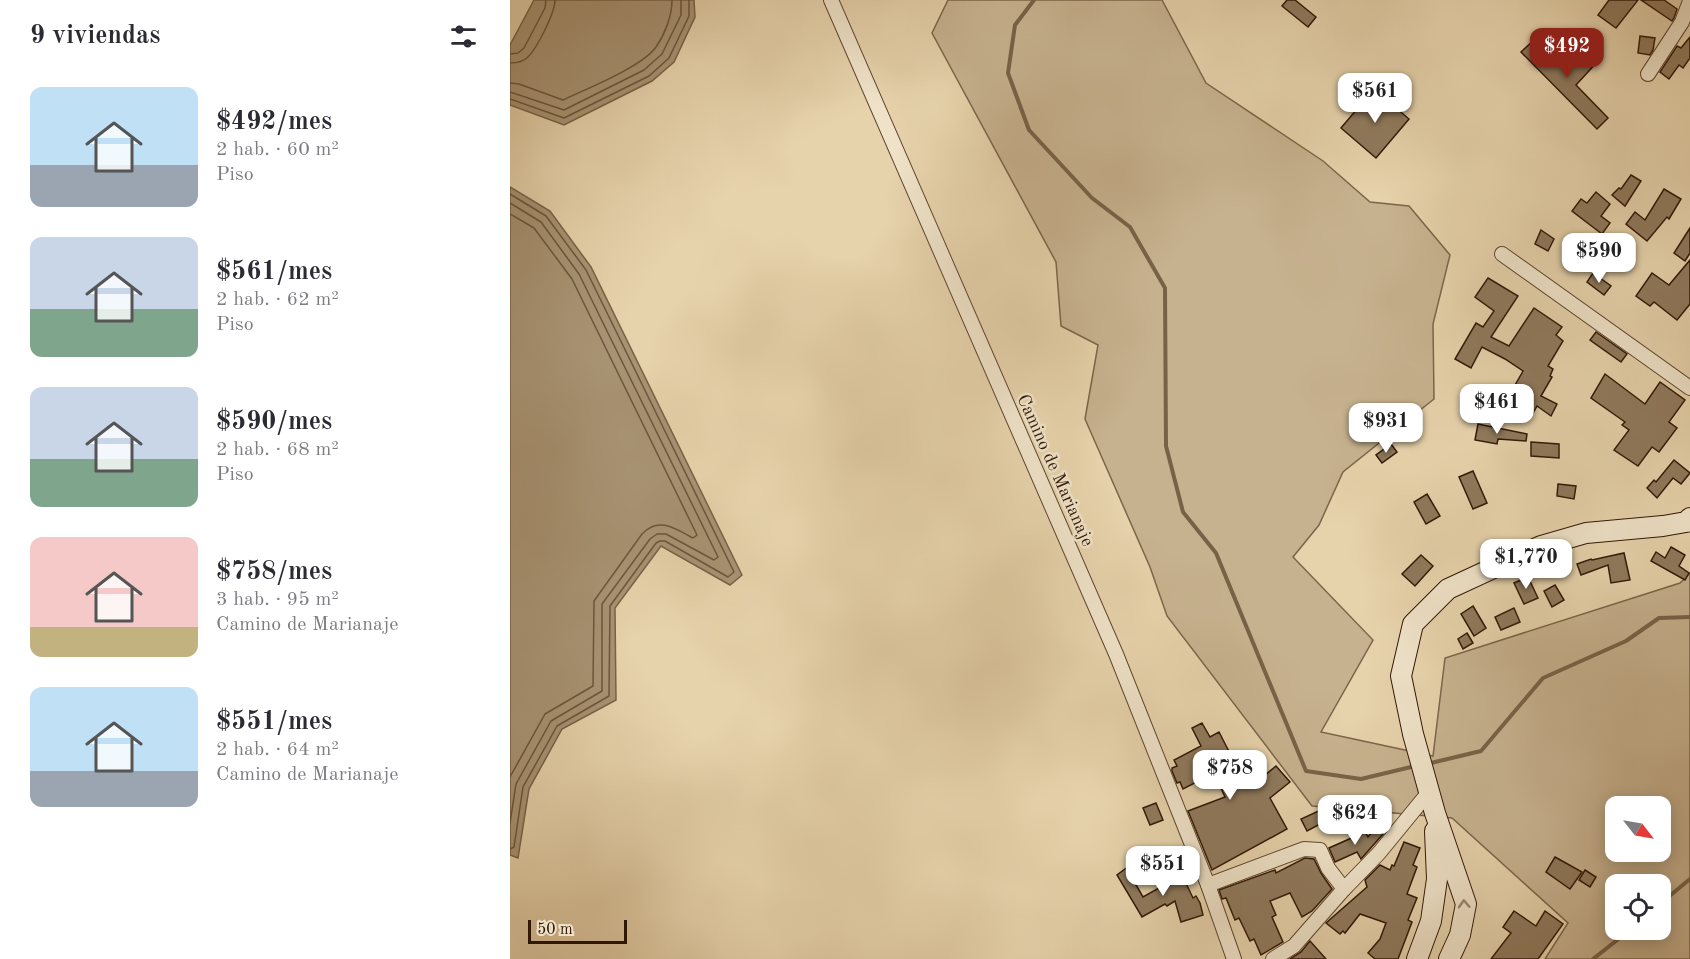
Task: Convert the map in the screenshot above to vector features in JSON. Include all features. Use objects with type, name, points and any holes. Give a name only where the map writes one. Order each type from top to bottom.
[{"type":"street","name":"Camino de Marianaje","points":[[831,0],[1112,643],[1208,885],[1234,959]]},
{"type":"street","points":[[1648,74],[1682,22],[1690,1]]},
{"type":"street","points":[[1502,254],[1690,388]]},
{"type":"street","points":[[1449,959],[1460,935],[1466,904],[1429,792],[1413,734],[1401,676],[1413,624],[1448,589],[1541,546],[1586,533],[1663,526],[1686,522],[1690,518]]},
{"type":"street","points":[[1273,959],[1294,946],[1379,852],[1429,792]]},
{"type":"street","points":[[1418,959],[1431,921],[1437,879],[1435,813]]},
{"type":"street","points":[[1208,885],[1304,849],[1320,850],[1328,868],[1344,889]]},
{"type":"shaded area","points":[[948,0],[1162,0],[1206,83],[1323,161],[1370,202],[1409,206],[1450,255],[1433,324],[1434,399],[1343,472],[1319,525],[1293,557],[1373,640],[1321,732],[1433,756],[1445,658],[1680,583],[1690,573],[1690,959],[1545,959],[1568,923],[1452,818],[1312,806],[1167,616],[1150,567],[1085,419],[1098,345],[1061,326],[1056,262],[932,33]]},
{"type":"water","points":[[534,0],[694,0],[695,17],[674,62],[652,81],[564,125],[510,105],[510,45]]},
{"type":"water","points":[[510,187],[550,211],[591,267],[742,575],[730,585],[661,546],[615,608],[616,700],[562,729],[529,789],[518,858],[510,855]]},
{"type":"building","points":[[1287,0],[1295,0],[1316,17],[1308,27],[1282,6]]},
{"type":"building","points":[[1609,0],[1638,0],[1616,28],[1598,15]]},
{"type":"building","points":[[1641,0],[1664,0],[1677,9],[1674,18],[1672,21]]},
{"type":"building","points":[[1640,36],[1655,38],[1650,55],[1638,53]]},
{"type":"building","points":[[1690,37],[1690,58],[1683,68],[1679,65],[1669,79],[1660,72],[1677,46],[1681,48]]},
{"type":"building","points":[[1536,38],[1568,71],[1588,52],[1598,61],[1576,85],[1608,118],[1597,129],[1521,52]]},
{"type":"building","points":[[1374,89],[1409,119],[1376,158],[1341,128]]},
{"type":"building","points":[[1631,175],[1641,181],[1625,206],[1612,195],[1619,188],[1621,189]]},
{"type":"building","points":[[1664,189],[1681,199],[1669,219],[1667,217],[1647,241],[1626,224],[1635,212],[1645,220]]},
{"type":"building","points":[[1596,192],[1610,204],[1601,216],[1610,223],[1602,234],[1572,211],[1581,199],[1587,203]]},
{"type":"building","points":[[1690,228],[1690,253],[1685,261],[1674,253]]},
{"type":"building","points":[[1541,230],[1554,239],[1548,251],[1535,244]]},
{"type":"building","points":[[1690,260],[1690,304],[1677,320],[1654,302],[1650,306],[1636,296],[1652,273],[1669,285]]},
{"type":"building","points":[[1593,273],[1611,286],[1604,295],[1587,282]]},
{"type":"building","points":[[1488,278],[1518,296],[1491,337],[1509,346],[1534,308],[1562,327],[1556,335],[1563,341],[1548,366],[1553,369],[1550,376],[1552,377],[1541,396],[1557,404],[1551,416],[1537,406],[1533,413],[1527,410],[1520,422],[1509,414],[1522,392],[1514,387],[1523,371],[1505,359],[1482,347],[1471,368],[1455,359],[1476,323],[1483,327],[1494,311],[1475,297]]},
{"type":"building","points":[[1596,332],[1627,354],[1621,362],[1590,340]]},
{"type":"building","points":[[1605,374],[1645,404],[1660,382],[1685,400],[1669,422],[1677,428],[1659,452],[1652,447],[1638,466],[1614,450],[1629,430],[1622,425],[1625,422],[1591,398]]},
{"type":"building","points":[[1478,424],[1527,434],[1526,441],[1498,439],[1497,444],[1475,440]]},
{"type":"building","points":[[1531,442],[1559,444],[1559,458],[1531,456]]},
{"type":"building","points":[[1391,444],[1397,452],[1382,463],[1376,455]]},
{"type":"building","points":[[1674,460],[1690,473],[1681,484],[1673,478],[1657,498],[1647,488],[1654,480],[1656,482]]},
{"type":"building","points":[[1473,471],[1487,503],[1473,509],[1459,477]]},
{"type":"building","points":[[1558,484],[1576,486],[1574,499],[1557,496]]},
{"type":"building","points":[[1427,494],[1440,516],[1426,524],[1414,502]]},
{"type":"building","points":[[1671,547],[1685,555],[1679,566],[1689,573],[1685,580],[1651,561],[1656,552],[1665,558]]},
{"type":"building","points":[[1624,553],[1630,580],[1611,583],[1608,565],[1581,575],[1577,564]]},
{"type":"building","points":[[1421,555],[1433,566],[1415,586],[1402,574]]},
{"type":"building","points":[[1528,577],[1538,598],[1524,604],[1514,583]]},
{"type":"building","points":[[1555,585],[1564,600],[1552,607],[1544,591]]},
{"type":"building","points":[[1473,606],[1486,628],[1474,636],[1461,614]]},
{"type":"building","points":[[1514,608],[1520,622],[1501,630],[1495,617]]},
{"type":"building","points":[[1467,633],[1473,643],[1463,649],[1458,639]]},
{"type":"building","points":[[1202,723],[1210,737],[1219,732],[1242,777],[1253,771],[1258,781],[1276,766],[1290,782],[1270,798],[1287,829],[1212,870],[1188,811],[1225,797],[1214,773],[1183,789],[1180,782],[1177,783],[1172,771],[1172,768],[1177,766],[1174,760],[1201,746],[1192,728]]},
{"type":"building","points":[[1156,803],[1163,820],[1150,825],[1143,808]]},
{"type":"building","points":[[1323,809],[1328,820],[1307,831],[1301,819]]},
{"type":"building","points":[[1375,828],[1383,834],[1361,859],[1357,852],[1335,862],[1329,848],[1365,832],[1368,837]]},
{"type":"building","points":[[1404,842],[1420,848],[1413,865],[1417,867],[1407,894],[1417,898],[1408,920],[1412,922],[1398,959],[1375,959],[1368,953],[1380,939],[1386,923],[1360,914],[1345,933],[1343,931],[1340,934],[1326,923],[1367,887],[1365,880],[1380,865],[1390,870],[1392,865],[1394,866]]},
{"type":"building","points":[[1555,857],[1582,872],[1570,889],[1546,872]]},
{"type":"building","points":[[1305,858],[1314,859],[1332,889],[1312,911],[1302,917],[1290,893],[1270,901],[1276,915],[1272,917],[1283,942],[1261,955],[1254,939],[1250,941],[1239,918],[1235,920],[1226,898],[1222,899],[1219,890],[1275,870],[1276,873]]},
{"type":"building","points":[[1129,866],[1135,875],[1132,878],[1143,897],[1182,875],[1193,898],[1196,896],[1200,903],[1203,915],[1181,922],[1175,901],[1142,917],[1117,875]]},
{"type":"building","points":[[1585,870],[1596,877],[1590,887],[1579,880]]},
{"type":"building","points":[[1514,911],[1536,926],[1545,911],[1563,924],[1538,959],[1491,959],[1511,933],[1503,927]]},
{"type":"building","points":[[1310,941],[1326,959],[1290,959],[1301,952]]},
{"type":"waterway","points":[[1034,0],[1015,25],[1008,73],[1029,130],[1092,198],[1130,227],[1165,288],[1166,446],[1183,512],[1216,553],[1306,771],[1361,779],[1411,767]]},
{"type":"waterway","points":[[1431,763],[1481,751],[1543,678],[1626,641],[1659,618],[1690,617]]},
{"type":"waterway","points":[[1671,895],[1690,879]]},
{"type":"waterway","points":[[1593,959],[1617,940]]}]
